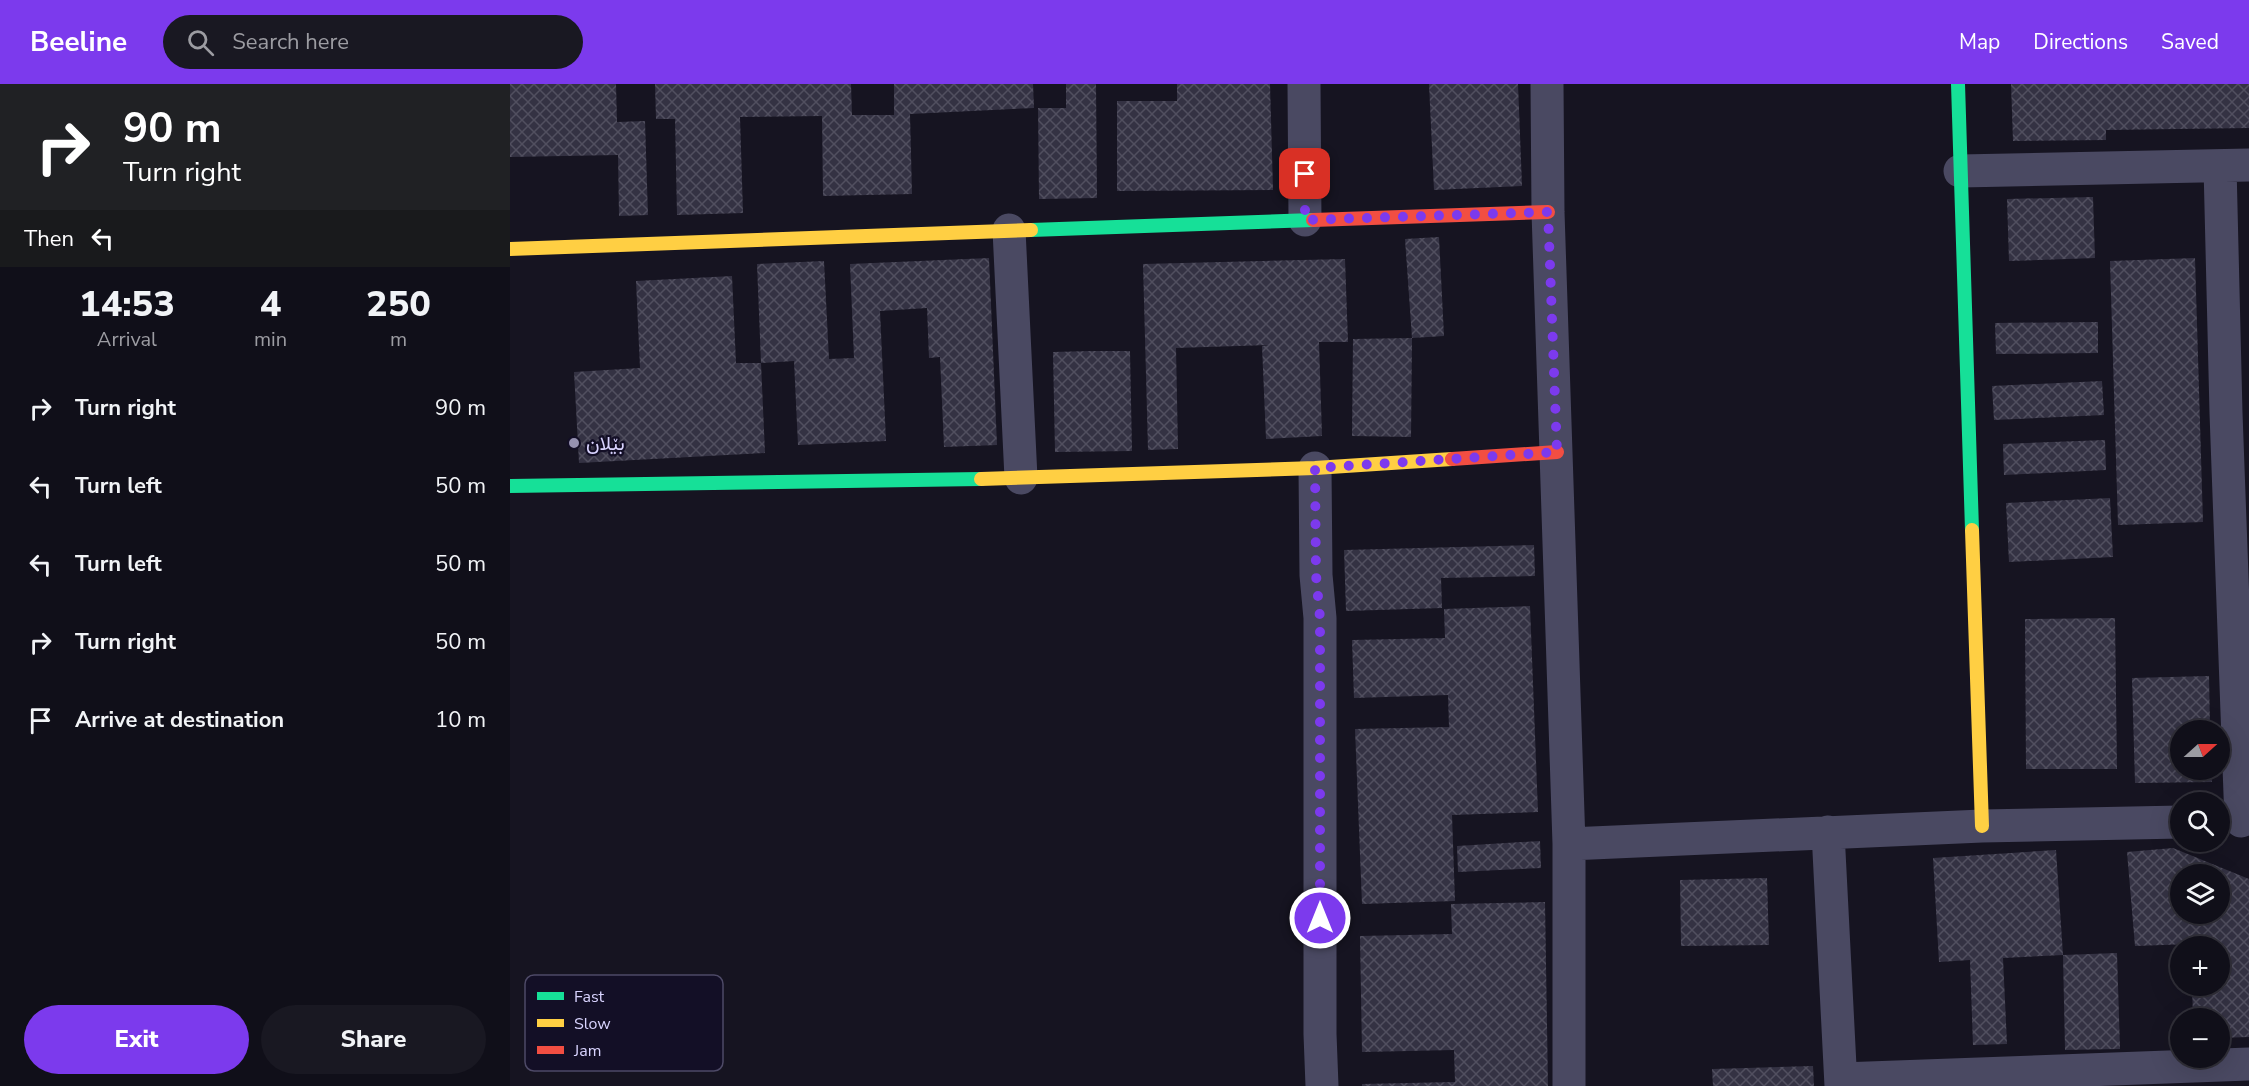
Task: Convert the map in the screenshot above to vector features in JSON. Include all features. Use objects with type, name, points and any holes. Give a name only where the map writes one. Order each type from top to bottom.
[{"type":"street","points":[[1304,84],[1305,220]]},
{"type":"street","points":[[1548,84],[1548,212],[1569,844],[1569,1086]]},
{"type":"street","points":[[1958,84],[1982,826]]},
{"type":"street","points":[[1960,171],[2235,165],[2237,821]]},
{"type":"street","points":[[510,249],[1548,212]]},
{"type":"street","points":[[1010,230],[1021,478]]},
{"type":"street","points":[[510,486],[1021,478],[1315,468],[1557,452]]},
{"type":"street","points":[[1315,468],[1316,575],[1320,618],[1322,1086]]},
{"type":"street","points":[[1569,844],[1982,826],[2170,822]]},
{"type":"street","points":[[1828,832],[1841,1082],[2249,1064]]},
{"type":"building","points":[[510,84],[616,84],[617,122],[645,121],[648,215],[619,216],[618,155],[510,157]]},
{"type":"building","points":[[655,84],[851,84],[852,115],[894,115],[894,84],[1033,84],[1034,108],[910,114],[912,194],[823,196],[822,116],[740,117],[743,213],[677,215],[675,119],[656,119]]},
{"type":"building","points":[[1066,84],[1096,84],[1097,198],[1039,199],[1038,108],[1066,108]]},
{"type":"building","points":[[1177,84],[1270,84],[1273,190],[1117,191],[1117,101],[1177,101]]},
{"type":"building","points":[[1429,84],[1518,84],[1522,186],[1434,190]]},
{"type":"building","points":[[2011,84],[2249,84],[2249,128],[2106,130],[2106,140],[2013,141]]},
{"type":"building","points":[[2093,197],[2095,258],[2009,261],[2007,199]]},
{"type":"building","points":[[1439,237],[1444,336],[1412,338],[1405,239]]},
{"type":"building","points":[[989,258],[997,445],[944,447],[940,357],[929,358],[927,308],[880,311],[886,441],[798,445],[794,361],[761,363],[757,264],[824,261],[829,359],[854,358],[850,264]]},
{"type":"building","points":[[2195,258],[2203,522],[2118,525],[2110,261]]},
{"type":"building","points":[[1345,259],[1348,342],[1319,342],[1322,436],[1266,439],[1262,346],[1269,345],[1176,348],[1178,449],[1148,450],[1143,264]]},
{"type":"building","points":[[732,276],[736,363],[761,363],[765,453],[579,463],[574,372],[640,368],[636,281]]},
{"type":"building","points":[[2098,322],[2098,353],[1996,354],[1995,323]]},
{"type":"building","points":[[1412,338],[1411,437],[1352,436],[1353,339]]},
{"type":"building","points":[[1130,351],[1132,451],[1055,452],[1053,352]]},
{"type":"building","points":[[2102,381],[2104,415],[1994,420],[1992,386]]},
{"type":"building","points":[[2105,440],[2106,470],[2004,475],[2003,444]]},
{"type":"building","points":[[2110,498],[2113,557],[2009,562],[2006,503]]},
{"type":"building","points":[[1534,545],[1535,576],[1441,578],[1442,608],[1346,611],[1344,550]]},
{"type":"building","points":[[1530,606],[1538,812],[1452,815],[1455,901],[1362,904],[1355,729],[1449,727],[1448,695],[1354,698],[1352,640],[1445,638],[1444,609]]},
{"type":"building","points":[[2115,618],[2117,769],[2026,769],[2025,619]]},
{"type":"building","points":[[2209,676],[2210,720],[2170,720],[2170,780],[2212,780],[2212,782],[2135,783],[2132,678]]},
{"type":"building","points":[[1540,841],[1541,868],[1458,872],[1457,846]]},
{"type":"building","points":[[2170,848],[2170,852],[2183,852],[2212,864],[2170,864],[2170,924],[2230,924],[2230,871],[2249,879],[2249,1037],[2230,1038],[2230,1008],[2193,1008],[2192,996],[2230,996],[2230,936],[2170,936],[2170,945],[2135,946],[2127,852]]},
{"type":"building","points":[[2056,850],[2063,955],[2003,958],[2007,1044],[1973,1045],[1970,960],[1939,962],[1933,858]]},
{"type":"building","points":[[1767,878],[1769,945],[1681,946],[1680,880]]},
{"type":"building","points":[[1545,902],[1548,1086],[1362,1086],[1362,1084],[1455,1082],[1454,1050],[1362,1052],[1360,936],[1452,934],[1451,904]]},
{"type":"building","points":[[2117,953],[2120,1049],[2065,1050],[2063,955]]},
{"type":"building","points":[[1813,1066],[1814,1086],[1713,1086],[1712,1069]]},
{"type":"traffic: fast","points":[[1958,84],[1972,530]]},
{"type":"traffic: fast","points":[[1031,230],[1313,220]]},
{"type":"traffic: fast","points":[[510,486],[981,479]]},
{"type":"traffic: slow","points":[[510,249],[1031,230]]},
{"type":"traffic: slow","points":[[981,479],[1315,468],[1452,459]]},
{"type":"traffic: slow","points":[[1972,530],[1982,826]]},
{"type":"traffic: jam","points":[[1313,220],[1548,212]]},
{"type":"traffic: jam","points":[[1452,459],[1557,452]]},
{"type":"place","name":"بێلان","points":[[574,443]]},
{"type":"route","points":[[1305,174],[1305,220],[1548,212],[1557,452],[1315,468],[1316,575],[1320,618],[1320,918]]}]
